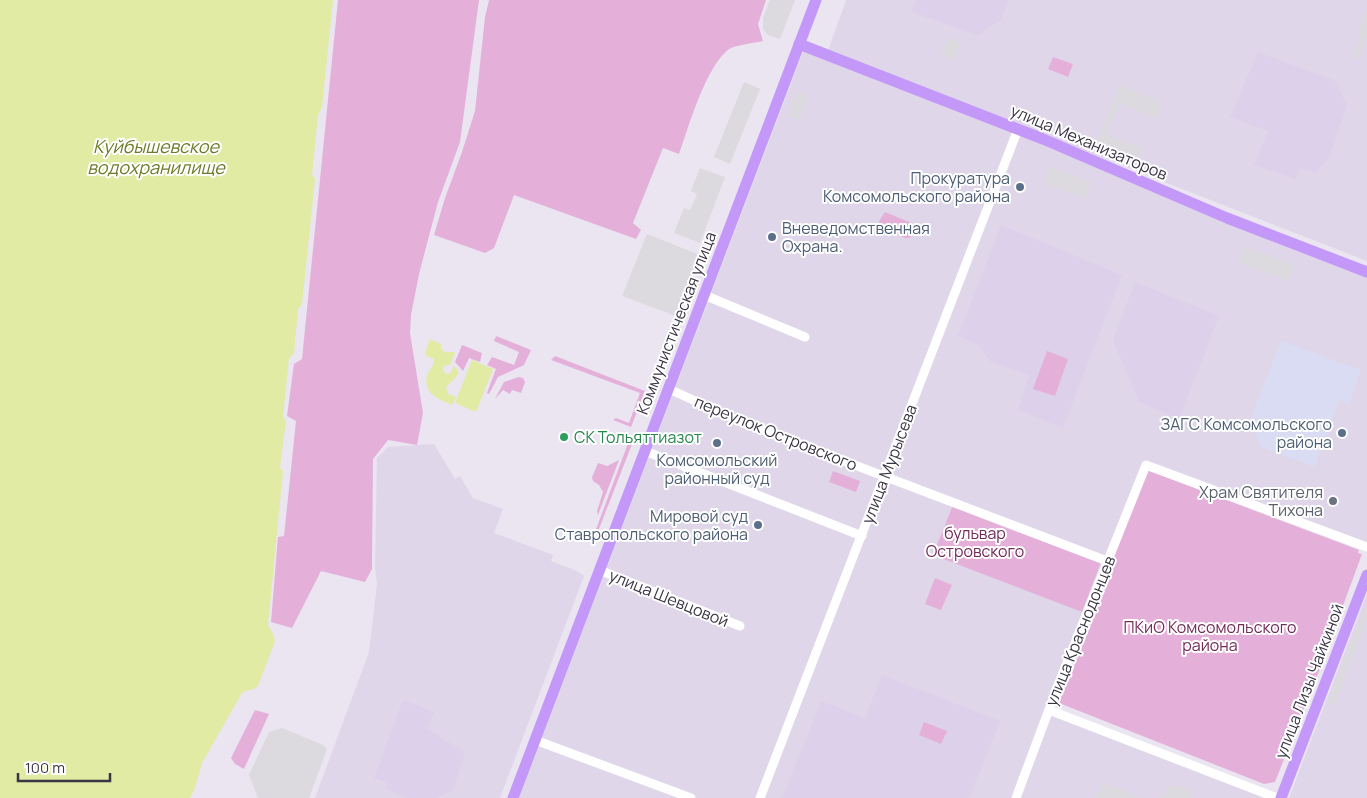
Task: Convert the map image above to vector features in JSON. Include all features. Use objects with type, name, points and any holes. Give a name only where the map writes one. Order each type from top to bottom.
[{"type":"main road","name":"Коммунистическая улица","points":[[513,798],[816,0]]},
{"type":"main road","name":"улица Механизаторов","points":[[799,44],[1018,130],[1226,218],[1367,272]]},
{"type":"main road","name":"улица Лизы Чайкиной","points":[[1281,798],[1367,575]]},
{"type":"street","name":"улица Мурысева","points":[[760,798],[1018,130]]},
{"type":"street","points":[[704,295],[805,337]]},
{"type":"street","name":"переулок Островского","points":[[669,389],[739,420],[1107,561]]},
{"type":"street","points":[[645,451],[862,536]]},
{"type":"street","name":"улица Краснодонцев","points":[[1016,798],[1146,465],[1367,547]]},
{"type":"street","name":"улица Шевцовой","points":[[599,570],[740,626]]},
{"type":"street","points":[[1049,710],[1277,798]]},
{"type":"street","points":[[535,740],[691,798]]},
{"type":"shaded area","points":[[770,0],[795,0],[780,39],[768,35],[763,29],[763,18]]},
{"type":"shaded area","points":[[846,0],[1367,0],[1367,261],[828,51]]},
{"type":"shaded area","points":[[916,0],[1008,0],[1001,20],[978,35],[911,12]]},
{"type":"shaded area","points":[[1367,8],[1367,37],[1360,58],[1352,56],[1361,37],[1358,32]]},
{"type":"shaded area","points":[[948,37],[961,43],[954,60],[941,55]]},
{"type":"shaded area","points":[[803,52],[824,57],[1022,134],[1367,276],[1367,543],[1143,462],[1044,712],[1267,798],[519,798]]},
{"type":"shaded area","points":[[1258,52],[1336,81],[1347,106],[1330,156],[1316,172],[1300,169],[1296,179],[1254,165],[1268,131],[1230,117]]},
{"type":"shaded area","points":[[744,82],[760,89],[730,164],[714,157]]},
{"type":"shaded area","points":[[1120,84],[1162,103],[1156,118],[1119,103],[1106,134],[1143,149],[1137,166],[1094,149]]},
{"type":"shaded area","points":[[796,92],[808,96],[799,120],[788,116]]},
{"type":"shaded area","points":[[1050,167],[1091,182],[1085,198],[1044,184]]},
{"type":"shaded area","points":[[700,168],[725,177],[700,243],[674,233],[684,208],[690,210],[697,194],[691,191]]},
{"type":"shaded area","points":[[1001,225],[1122,275],[1063,428],[1018,410],[1029,375],[991,362],[978,345],[958,336]]},
{"type":"shaded area","points":[[647,234],[700,255],[676,316],[622,296]]},
{"type":"shaded area","points":[[1245,247],[1295,265],[1289,281],[1239,263]]},
{"type":"shaded area","points":[[1135,282],[1219,316],[1179,419],[1139,402],[1113,340]]},
{"type":"shaded area","points":[[1281,341],[1361,370],[1349,404],[1339,400],[1314,467],[1261,447],[1250,420]]},
{"type":"shaded area","points":[[434,444],[455,479],[460,476],[473,498],[503,509],[494,533],[553,555],[551,561],[577,571],[584,576],[500,798],[315,798],[369,652],[377,584],[375,568],[377,458],[388,447]]},
{"type":"shaded area","points":[[1367,594],[1367,798],[1289,798]]},
{"type":"shaded area","points":[[1367,602],[1367,619],[1334,706],[1327,703]]},
{"type":"shaded area","points":[[882,675],[1000,721],[969,798],[782,798],[821,701],[865,718]]},
{"type":"shaded area","points":[[403,700],[434,712],[427,729],[465,752],[453,791],[435,798],[408,798],[386,789],[388,782],[374,778]]},
{"type":"shaded area","points":[[282,728],[323,745],[327,749],[309,798],[258,798],[249,775],[269,732]]},
{"type":"shaded area","points":[[1103,783],[1143,798],[1096,798]]},
{"type":"shaded area","points":[[1170,784],[1193,791],[1191,798],[1158,798],[1159,795],[1165,797]]},
{"type":"green space","points":[[338,0],[479,0],[460,142],[438,202],[419,274],[411,315],[410,333],[423,413],[417,445],[388,440],[373,459],[372,569],[365,582],[321,571],[292,628],[271,622],[278,537],[284,536],[296,421],[287,416],[294,364],[302,359]]},
{"type":"green space","points":[[489,0],[766,0],[758,24],[763,41],[729,49],[720,58],[705,83],[679,154],[663,148],[633,223],[641,230],[636,239],[514,195],[494,248],[485,253],[434,235],[475,111],[485,17]]},
{"type":"green space","points":[[1053,57],[1073,64],[1068,77],[1048,69]]},
{"type":"green space","points":[[885,212],[914,224],[915,227],[910,238],[905,238],[879,227],[879,221]]},
{"type":"green space","points":[[496,336],[531,350],[524,365],[498,377],[489,394],[487,393],[496,369],[487,365],[492,357],[514,365],[519,352],[494,341]]},
{"type":"green space","points":[[462,345],[482,353],[480,362],[469,358],[463,371],[455,362]]},
{"type":"green space","points":[[1047,351],[1068,359],[1055,396],[1033,389]]},
{"type":"green space","points":[[555,356],[645,391],[631,427],[613,420],[616,418],[629,423],[640,393],[551,360]]},
{"type":"green space","points":[[519,377],[523,378],[525,382],[521,393],[512,390],[510,394],[503,390],[495,399],[504,382]]},
{"type":"green space","points":[[630,438],[634,439],[597,534],[595,532]]},
{"type":"green space","points":[[619,460],[598,515],[597,511],[603,492],[599,485],[593,481],[592,477],[598,463],[607,466]]},
{"type":"green space","name":"ПКиО Комсомольского района","points":[[1147,470],[1359,550],[1358,553],[1362,554],[1319,671],[1275,782],[1264,784],[1059,703],[1108,583],[1103,580]]},
{"type":"green space","points":[[833,471],[860,481],[856,492],[829,482]]},
{"type":"green space","name":"бульвар Островского","points":[[953,505],[1101,562],[1082,612],[933,555]]},
{"type":"green space","points":[[935,578],[952,585],[941,610],[925,604]]},
{"type":"green space","points":[[255,710],[269,714],[244,769],[235,764],[231,758]]},
{"type":"green space","points":[[924,722],[947,731],[941,744],[919,735]]},
{"type":"water","name":"Куйбышевское водохранилище","points":[[0,0],[333,0],[322,107],[318,115],[312,175],[315,179],[302,304],[298,309],[294,353],[289,358],[283,416],[286,422],[280,468],[283,471],[268,625],[275,641],[258,686],[242,693],[202,763],[190,798],[0,798]]},
{"type":"water","points":[[430,339],[441,344],[441,349],[445,352],[455,352],[450,365],[445,365],[443,369],[448,374],[454,366],[458,372],[446,388],[448,394],[456,397],[452,405],[436,398],[427,386],[428,373],[434,362],[434,359],[426,356],[425,353]]},
{"type":"water","points":[[472,360],[493,369],[476,412],[455,403]]},
{"type":"place","name":"Прокуратура Комсомольского района","points":[[1020,187]]},
{"type":"place","name":"Вневедомственная Охрана.","points":[[772,237]]},
{"type":"place","name":"ЗАГС Комсомольского района","points":[[1342,433]]},
{"type":"place","name":"СК Тольяттиазот","points":[[564,437]]},
{"type":"place","name":"Комсомольский районный суд","points":[[717,443]]},
{"type":"place","name":"Храм Святителя Тихона","points":[[1333,501]]},
{"type":"place","name":"Мировой суд Ставропольского района","points":[[758,525]]}]
